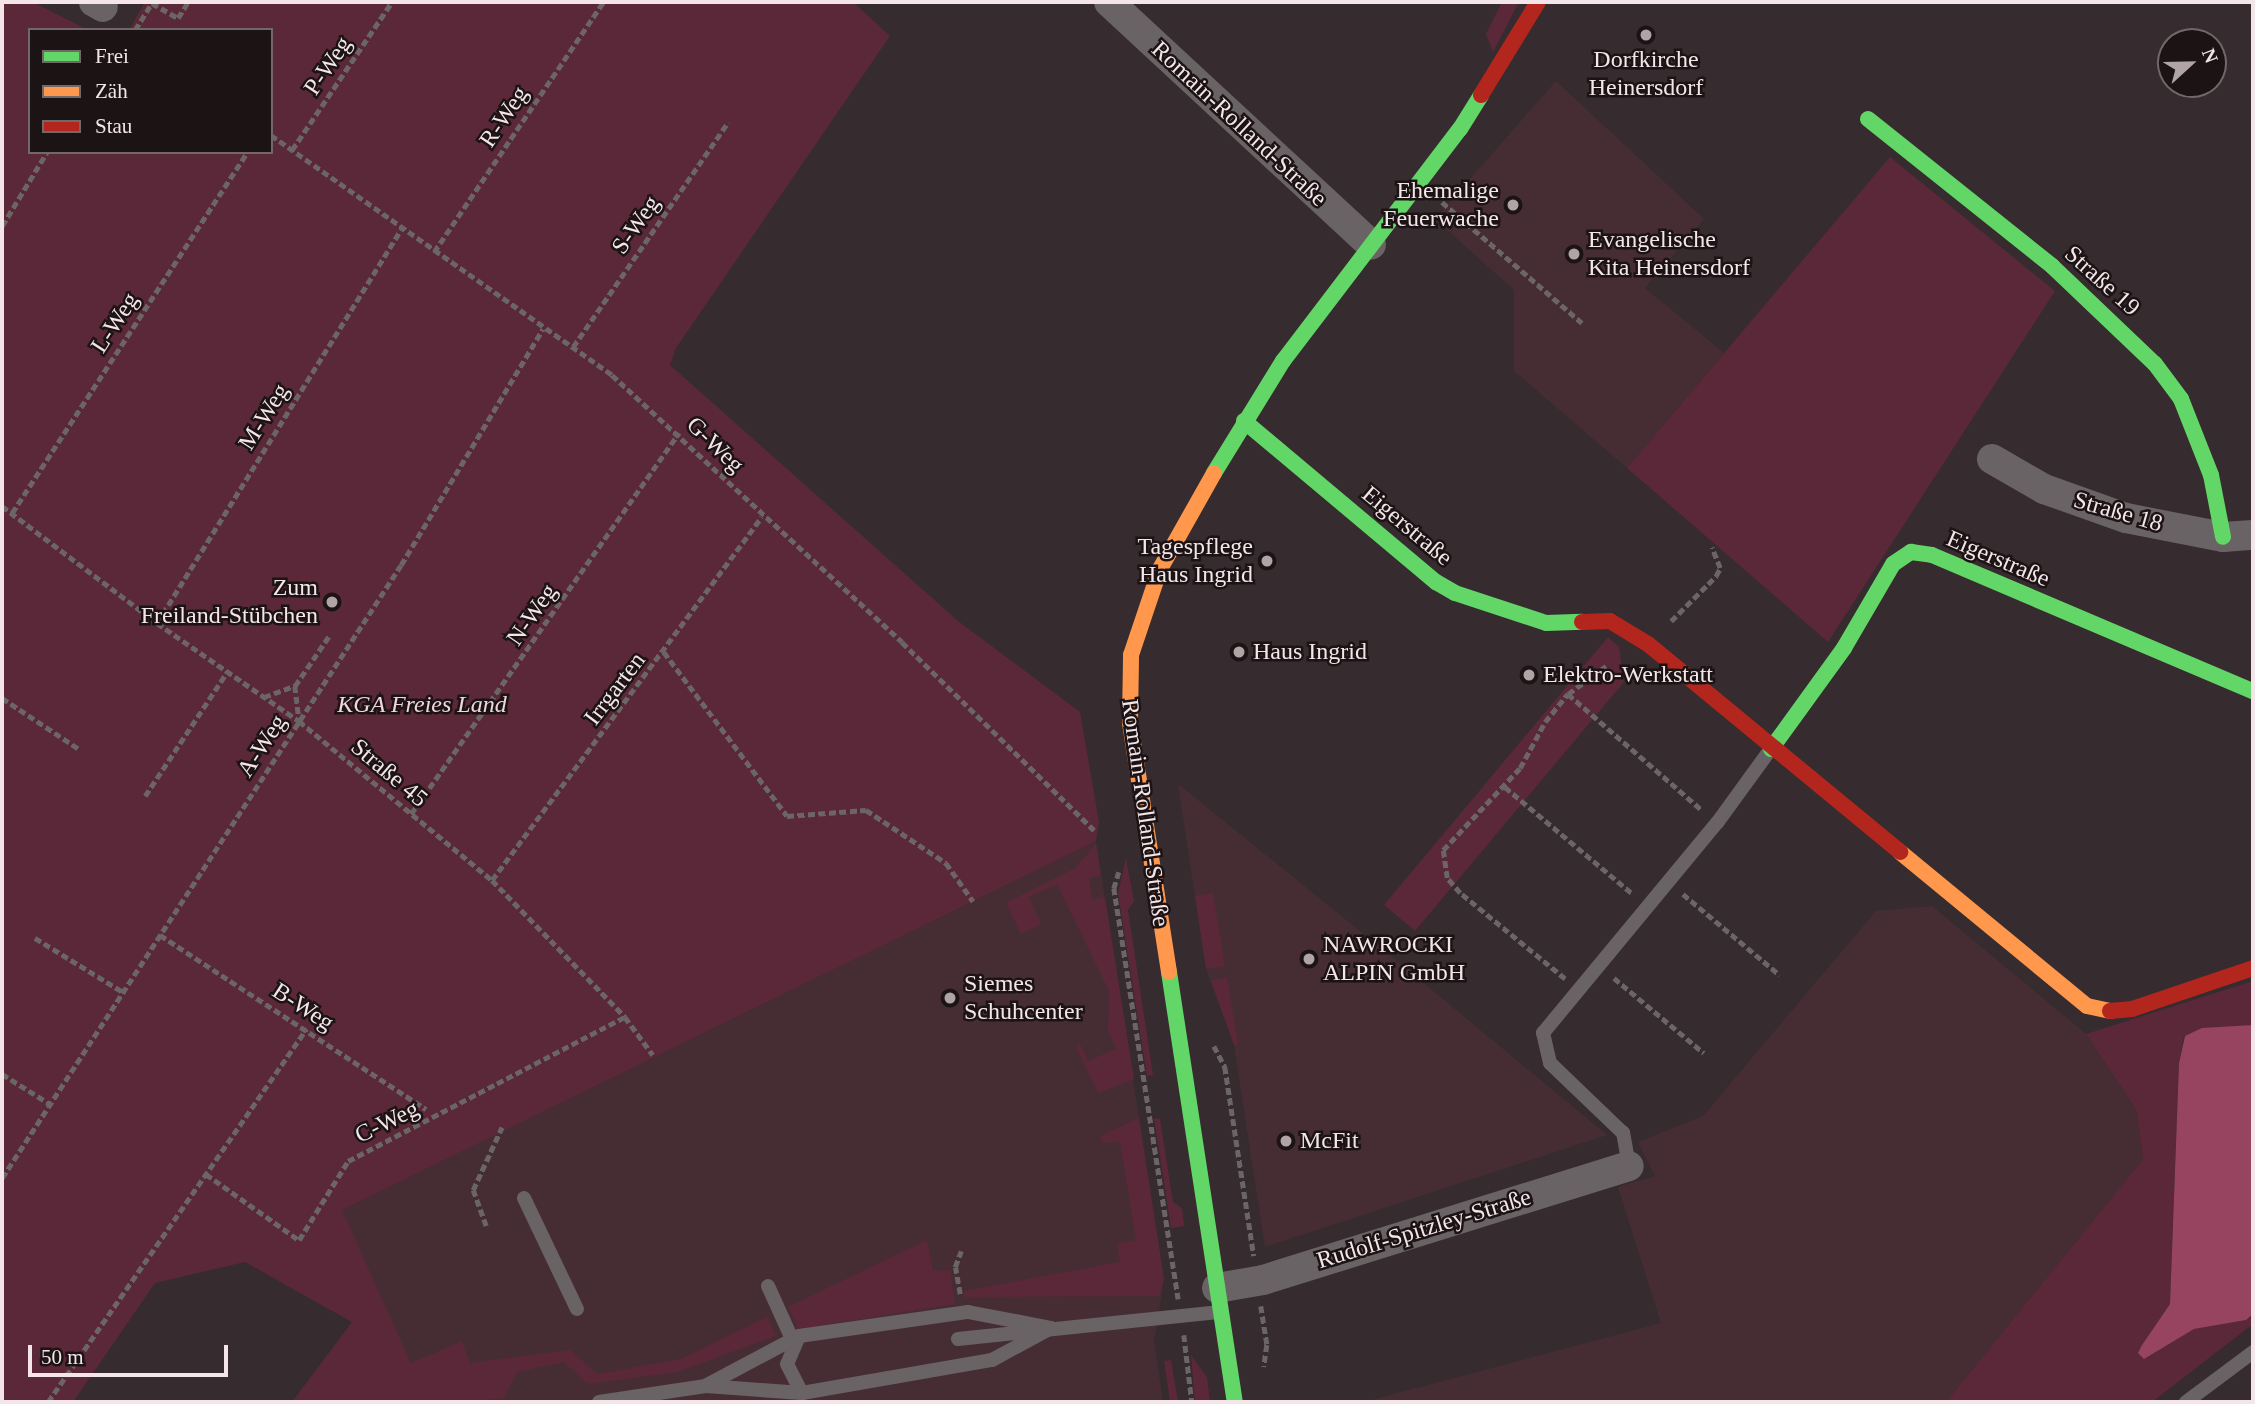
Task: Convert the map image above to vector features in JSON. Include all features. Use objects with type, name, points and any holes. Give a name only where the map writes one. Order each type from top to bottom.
[{"type":"street","name":"Romain-Rolland-Straße","points":[[1109,2],[1371,245]]},
{"type":"street","name":"Romain-Rolland-Straße","points":[[1235,1402],[1140,788],[1128,681],[1138,623],[1150,588],[1244,421],[1371,245],[1466,122],[1538,2]]},
{"type":"street","name":"Straße 19","points":[[1868,119],[2052,266],[2120,326],[2155,364],[2180,399],[2211,475],[2223,537]]},
{"type":"street","name":"Eigerstraße","points":[[1244,421],[1436,582],[1455,593],[1546,623],[1610,621],[1648,644],[1771,749],[2087,1006],[2116,1012],[2132,1009],[2253,968]]},
{"type":"street","name":"Straße 18","points":[[1992,459],[2044,489],[2126,518],[2223,537],[2253,536]]},
{"type":"street","name":"Eigerstraße","points":[[1771,749],[1844,648],[1894,564],[1911,552],[1932,555],[2253,691]]},
{"type":"street","name":"Rudolf-Spitzley-Straße","points":[[1219,1300],[1258,1281],[1629,1166]]},
{"type":"lane","name":"Eigerstraße","points":[[1629,1166],[1623,1133],[1550,1063],[1543,1033],[1669,883],[1771,749]]},
{"type":"lane","points":[[524,1198],[577,1309]]},
{"type":"lane","points":[[768,1286],[796,1338],[787,1364],[802,1393]]},
{"type":"lane","points":[[958,1339],[1051,1328],[1219,1300]]},
{"type":"lane","points":[[706,1386],[796,1338],[963,1312],[1051,1328]]},
{"type":"lane","points":[[599,1402],[706,1386],[802,1393],[992,1360],[1051,1328]]},
{"type":"lane","points":[[2186,1402],[2253,1352]]},
{"type":"path","points":[[136,28],[152,3],[178,18],[188,2]]},
{"type":"path","name":"P-Weg","points":[[292,150],[392,2]]},
{"type":"path","name":"R-Weg","points":[[435,252],[603,2]]},
{"type":"path","name":"S-Weg","points":[[573,347],[729,122]]},
{"type":"path","name":"G-Weg","points":[[273,136],[401,229],[573,347],[679,433],[762,517],[902,642],[1094,830]]},
{"type":"path","points":[[2,226],[46,154]]},
{"type":"path","name":"L-Weg","points":[[12,513],[246,154]]},
{"type":"path","points":[[1439,200],[1582,323]]},
{"type":"path","name":"M-Weg","points":[[157,623],[401,229]]},
{"type":"path","name":"A-Weg","points":[[2,1178],[401,565],[543,328]]},
{"type":"path","name":"N-Weg","points":[[411,814],[679,433]]},
{"type":"path","name":"Straße 45","points":[[2,506],[157,623],[299,721],[492,880],[625,1017],[653,1055]]},
{"type":"path","name":"Irrgarten","points":[[492,880],[762,517]]},
{"type":"path","points":[[1648,644],[1716,576],[1720,568],[1713,548]]},
{"type":"path","points":[[264,697],[295,686],[329,636]]},
{"type":"path","points":[[664,652],[787,816],[866,810],[946,863],[973,901]]},
{"type":"path","points":[[1579,990],[1447,878],[1443,850],[1505,787],[1545,722],[1568,694],[1606,666]]},
{"type":"path","points":[[145,796],[227,672]]},
{"type":"path","points":[[295,686],[299,721]]},
{"type":"path","points":[[1568,694],[1717,823]]},
{"type":"path","points":[[2,698],[79,749]]},
{"type":"path","points":[[1505,787],[1648,907]]},
{"type":"path","points":[[1121,867],[1114,888],[1176,1284]]},
{"type":"path","points":[[1669,883],[1780,975]]},
{"type":"path","name":"B-Weg","points":[[160,935],[426,1109]]},
{"type":"path","points":[[35,938],[123,992]]},
{"type":"path","points":[[1600,966],[1704,1054]]},
{"type":"path","name":"C-Weg","points":[[206,1174],[299,1240],[348,1161],[625,1017]]},
{"type":"path","points":[[48,1402],[306,1029]]},
{"type":"path","points":[[1208,1036],[1225,1067],[1267,1345],[1266,1378]]},
{"type":"path","points":[[2,1074],[50,1104]]},
{"type":"path","points":[[486,1226],[473,1190],[502,1127]]},
{"type":"path","points":[[961,1251],[955,1267],[963,1312]]},
{"type":"path","points":[[1187,1354],[1192,1402]]},
{"type":"shaded area","name":"Evangelische Kita Heinersdorf","points":[[1556,81],[1704,219],[1645,288],[1724,353],[1627,468],[1514,371],[1514,290],[1435,219]]},
{"type":"shaded area","points":[[1178,784],[1607,1135],[1265,1247],[1234,1045],[1206,969]]},
{"type":"shaded area","points":[[1096,841],[1164,1279],[1154,1341],[1163,1402],[330,1402],[352,1322],[278,1281],[315,1223]]},
{"type":"shaded area","points":[[1932,906],[2086,1034],[2136,1109],[2143,1159],[1946,1402],[1364,1402],[1661,1323],[1618,1187],[1655,1176],[1638,1142],[1703,1116],[1876,911]]},
{"type":"shaded area","points":[[2253,1025],[2253,1314],[2246,1320],[2194,1329],[2144,1359],[2138,1353],[2170,1304],[2179,1063],[2185,1036],[2202,1028]]},
{"type":"green space","name":"KGA Freies Land","points":[[2,2],[33,2],[84,28],[28,28],[28,154],[273,154],[273,28],[130,28],[145,2],[853,2],[890,36],[676,348],[670,365],[958,621],[1080,712],[1099,822],[1096,841],[342,1210],[411,1363],[462,1341],[470,1363],[570,1350],[597,1374],[681,1359],[767,1317],[776,1336],[677,1372],[587,1384],[564,1362],[517,1372],[504,1398],[473,1402],[292,1402],[352,1322],[245,1262],[155,1283],[73,1402],[2,1402]]},
{"type":"green space","points":[[1502,2],[1519,2],[1493,52],[1486,34]]},
{"type":"green space","points":[[1890,157],[2055,291],[1828,642],[1627,468]]},
{"type":"green space","points":[[1608,637],[1619,647],[1624,682],[1415,931],[1384,905]]},
{"type":"green space","points":[[1096,844],[1101,875],[1089,878],[1092,900],[1105,897],[1134,1079],[1098,1093],[1076,1046],[1080,1044],[1088,1061],[1116,1049],[1108,1030],[1109,991],[1057,884],[1029,897],[1041,924],[1021,934],[1006,903],[1074,869]]},
{"type":"green space","points":[[1126,858],[1134,901],[1128,910],[1153,1075],[1147,1076],[1118,893]]},
{"type":"green space","points":[[1213,893],[1225,966],[1206,969],[1195,896]]},
{"type":"green space","points":[[1227,977],[1238,1044],[1234,1045],[1211,981]]},
{"type":"green space","points":[[2253,981],[2253,1025],[2184,1036],[2179,1063],[2170,1304],[2142,1345],[2145,1358],[2194,1329],[2246,1320],[2253,1314],[2253,1324],[2152,1402],[1946,1402],[2143,1159],[2136,1109],[2086,1034]]},
{"type":"green space","points":[[1139,1118],[1164,1279],[1159,1296],[964,1297],[964,1291],[1120,1262],[1117,1244],[1136,1240],[1120,1141],[1102,1143],[1101,1136]]},
{"type":"green space","points":[[1154,1118],[1160,1119],[1173,1202],[1182,1208],[1184,1226],[1171,1228]]},
{"type":"green space","points":[[927,1240],[933,1271],[950,1270],[955,1304],[798,1329],[788,1307]]},
{"type":"green space","points":[[1191,1355],[1207,1377],[1210,1402],[1195,1402]]},
{"type":"green space","points":[[1171,1360],[1178,1402],[1170,1402],[1164,1361]]},
{"type":"traffic: fast","points":[[1214,473],[1283,361],[1460,129],[1481,95]]},
{"type":"traffic: fast","points":[[1868,119],[2052,266],[2155,364],[2181,399],[2211,475],[2223,537]]},
{"type":"traffic: fast","points":[[1244,421],[1436,582],[1455,593],[1546,623],[1582,622]]},
{"type":"traffic: fast","points":[[1771,749],[1844,648],[1893,564],[1911,552],[1932,555],[2253,691]]},
{"type":"traffic: fast","points":[[1169,972],[1235,1402]]},
{"type":"traffic: slow","points":[[1169,972],[1130,722],[1131,655],[1160,569],[1214,473]]},
{"type":"traffic: slow","points":[[1900,852],[2087,1006],[2110,1011]]},
{"type":"traffic: jam","points":[[1481,95],[1538,2]]},
{"type":"traffic: jam","points":[[1582,622],[1610,621],[1648,644],[1900,852]]},
{"type":"traffic: jam","points":[[2110,1011],[2132,1009],[2253,968]]},
{"type":"place","name":"Dorfkirche Heinersdorf","points":[[1646,35]]},
{"type":"place","name":"Ehemalige Feuerwache","points":[[1513,205]]},
{"type":"place","name":"Evangelische Kita Heinersdorf","points":[[1574,254]]},
{"type":"place","name":"Tagespflege Haus Ingrid","points":[[1267,561]]},
{"type":"place","name":"Zum Freiland-Stübchen","points":[[332,602]]},
{"type":"place","name":"Haus Ingrid","points":[[1239,652]]},
{"type":"place","name":"Elektro-Werkstatt","points":[[1529,675]]},
{"type":"place","name":"NAWROCKI ALPIN GmbH","points":[[1309,959]]},
{"type":"place","name":"Siemes Schuhcenter","points":[[950,998]]},
{"type":"place","name":"McFit","points":[[1286,1141]]}]
